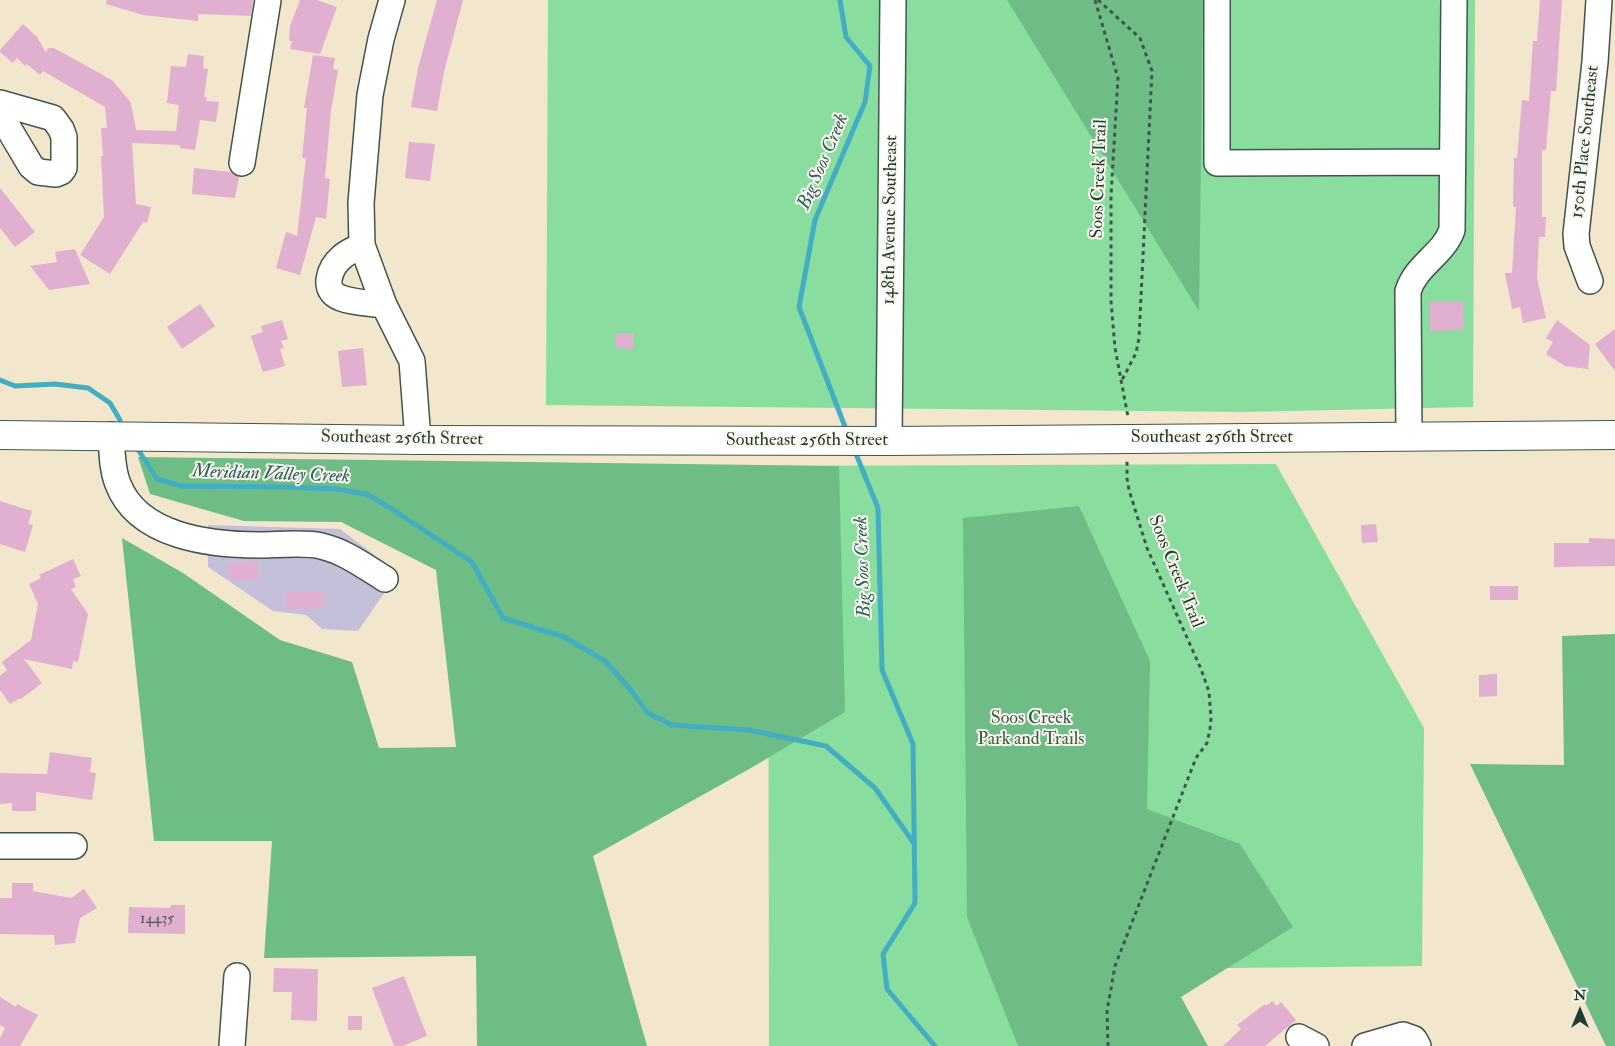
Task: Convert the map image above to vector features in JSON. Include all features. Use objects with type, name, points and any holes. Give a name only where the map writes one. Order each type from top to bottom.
[{"type":"main road","name":"Southeast 256th Street","points":[[0,435],[418,440],[878,441],[1615,435]]},
{"type":"street","points":[[242,163],[268,0]]},
{"type":"street","points":[[392,0],[381,39],[370,94],[360,202],[362,245],[384,305],[412,361],[418,440]]},
{"type":"street","name":"148th Avenue Southeast","points":[[878,441],[893,0]]},
{"type":"street","points":[[1217,0],[1217,163],[1452,162]]},
{"type":"street","points":[[1409,437],[1408,292],[1412,280],[1420,268],[1441,249],[1452,230],[1454,0]]},
{"type":"street","name":"150th Place Southeast","points":[[1590,281],[1577,246],[1576,234],[1605,62],[1599,0]]},
{"type":"street","points":[[362,245],[342,257],[328,279],[329,287],[333,294],[343,299],[384,305]]},
{"type":"street","points":[[111,435],[117,483],[121,492],[139,515],[157,527],[208,542],[243,545],[319,545],[340,552],[385,578]]},
{"type":"street","points":[[0,846],[74,846]]},
{"type":"street","points":[[232,1046],[236,976]]},
{"type":"street","points":[[1365,1046],[1403,1035],[1414,1039],[1418,1046]]},
{"type":"path","name":"Soos Creek Trail","points":[[1097,0],[1118,78],[1111,196],[1111,301],[1115,348],[1128,414],[1127,478],[1147,548],[1201,669],[1209,692],[1211,718],[1207,743],[1196,758],[1115,966],[1107,1011],[1108,1046]]},
{"type":"path","points":[[1097,0],[1140,38],[1152,71],[1139,338],[1136,353],[1122,380]]},
{"type":"shaded area","points":[[208,525],[340,529],[398,573],[358,631],[322,629],[306,615],[273,611],[208,567]]},
{"type":"green space","points":[[548,0],[1475,0],[1473,407],[1242,412],[546,405]]},
{"type":"green space","points":[[1007,0],[1203,0],[1199,311]]},
{"type":"green space","points":[[138,457],[839,466],[845,712],[751,768],[593,856],[647,1046],[477,1046],[476,956],[264,958],[272,841],[154,841],[122,538],[183,573],[280,640],[352,662],[379,748],[456,747],[436,570],[341,522],[244,521],[150,494]]},
{"type":"green space","name":"Soos Creek Park and Trails","points":[[1276,464],[1424,728],[1422,966],[1138,969],[1137,1046],[769,1046],[768,466]]},
{"type":"green space","points":[[1079,506],[1150,661],[1147,809],[1240,844],[1293,927],[1181,997],[1208,1046],[1018,1046],[967,917],[963,518]]},
{"type":"green space","points":[[1615,634],[1615,1046],[1606,1046],[1470,764],[1564,765],[1562,636]]},
{"type":"building","points":[[107,0],[253,0],[251,16],[198,14],[198,21],[143,15],[106,4]]},
{"type":"building","points":[[300,0],[317,0],[337,7],[320,54],[290,49],[292,41],[289,41],[290,26]]},
{"type":"building","points":[[437,0],[463,0],[444,72],[437,111],[411,107],[418,68]]},
{"type":"building","points":[[1540,0],[1562,0],[1556,91],[1551,91],[1546,150],[1542,150],[1542,217],[1546,217],[1545,237],[1539,237],[1537,278],[1546,318],[1523,323],[1520,307],[1512,309],[1505,273],[1512,273],[1516,207],[1513,207],[1514,158],[1517,158],[1522,100],[1529,101],[1533,41],[1537,41]]},
{"type":"building","points":[[23,24],[37,37],[46,53],[48,48],[54,48],[112,80],[131,103],[136,130],[176,131],[179,105],[167,103],[171,66],[186,66],[188,54],[204,56],[203,68],[208,69],[204,97],[207,97],[206,101],[219,102],[216,122],[200,120],[195,150],[180,148],[180,145],[132,143],[136,204],[151,207],[147,223],[143,222],[110,274],[80,255],[104,217],[101,128],[107,128],[105,107],[43,71],[40,75],[27,64],[25,66],[17,58],[13,63],[0,52]]},
{"type":"building","points":[[313,55],[335,58],[333,69],[338,70],[331,111],[325,178],[330,179],[326,219],[316,217],[300,275],[276,268],[286,232],[297,236],[306,158],[302,158],[307,108],[304,108]]},
{"type":"building","points":[[409,142],[435,144],[430,181],[405,178]]},
{"type":"building","points":[[194,168],[231,172],[239,177],[235,198],[192,194]]},
{"type":"building","points":[[0,188],[35,232],[15,247],[0,228]]},
{"type":"building","points":[[75,249],[90,284],[49,290],[30,266],[57,262],[55,252]]},
{"type":"building","points":[[1430,302],[1463,302],[1464,330],[1430,331]]},
{"type":"building","points":[[200,304],[215,326],[182,349],[167,327]]},
{"type":"building","points":[[282,320],[288,339],[281,341],[284,348],[280,349],[285,366],[263,372],[251,336],[263,332],[261,326]]},
{"type":"building","points":[[1557,320],[1590,345],[1588,369],[1565,366],[1546,354],[1553,342],[1546,338]]},
{"type":"building","points":[[1615,329],[1615,371],[1595,344]]},
{"type":"building","points":[[616,333],[634,333],[633,349],[616,348]]},
{"type":"building","points":[[363,348],[367,385],[342,387],[338,351]]},
{"type":"building","points":[[0,501],[32,511],[28,524],[33,525],[25,552],[0,544]]},
{"type":"building","points":[[1376,524],[1378,542],[1362,543],[1361,525]]},
{"type":"building","points":[[1589,538],[1615,539],[1615,566],[1554,567],[1554,543],[1589,543]]},
{"type":"building","points":[[73,559],[81,576],[73,579],[76,587],[71,589],[88,614],[78,662],[73,661],[72,669],[24,659],[42,683],[21,699],[10,704],[0,690],[0,676],[7,670],[2,662],[31,640],[38,604],[29,584],[41,578],[39,575]]},
{"type":"building","points":[[258,562],[259,579],[229,580],[228,563]]},
{"type":"building","points":[[1490,586],[1518,586],[1518,600],[1490,600]]},
{"type":"building","points":[[324,591],[324,608],[286,609],[286,592]]},
{"type":"building","points":[[1497,674],[1497,696],[1479,697],[1479,675]]},
{"type":"building","points":[[50,752],[92,758],[90,772],[96,773],[92,800],[36,792],[36,811],[12,811],[12,803],[0,804],[0,773],[47,774]]},
{"type":"building","points":[[12,883],[33,883],[33,891],[71,898],[84,889],[97,908],[80,918],[75,943],[55,945],[54,935],[0,934],[0,898],[12,898]]},
{"type":"building","points":[[171,905],[185,905],[185,934],[128,933],[129,907],[170,908]]},
{"type":"building","points":[[274,968],[318,969],[317,1021],[291,1020],[292,992],[273,992]]},
{"type":"building","points":[[404,976],[427,1036],[403,1046],[394,1046],[372,988]]},
{"type":"building","points":[[0,997],[16,1007],[17,1004],[38,1015],[20,1046],[0,1046],[0,1038],[5,1028],[0,1025]]},
{"type":"building","points":[[1272,1001],[1277,1006],[1281,1002],[1296,1020],[1265,1046],[1223,1046],[1241,1029],[1237,1025]]},
{"type":"building","points":[[348,1016],[362,1016],[362,1030],[348,1030]]},
{"type":"waterway","name":"Big Soos Creek","points":[[840,0],[846,37],[870,66],[865,102],[815,220],[799,307],[847,432]]},
{"type":"waterway","name":"Meridian Valley Creek","points":[[0,380],[15,386],[55,384],[88,388],[110,403],[120,420]]},
{"type":"waterway","name":"Big Soos Creek","points":[[854,449],[878,508],[882,670],[913,744],[915,903],[883,954],[887,989],[935,1046]]},
{"type":"waterway","name":"Meridian Valley Creek","points":[[139,451],[157,479],[182,486],[337,489],[366,494],[472,562],[503,618],[564,637],[605,661],[648,713],[672,725],[749,730],[826,746],[875,788],[913,842]]}]
